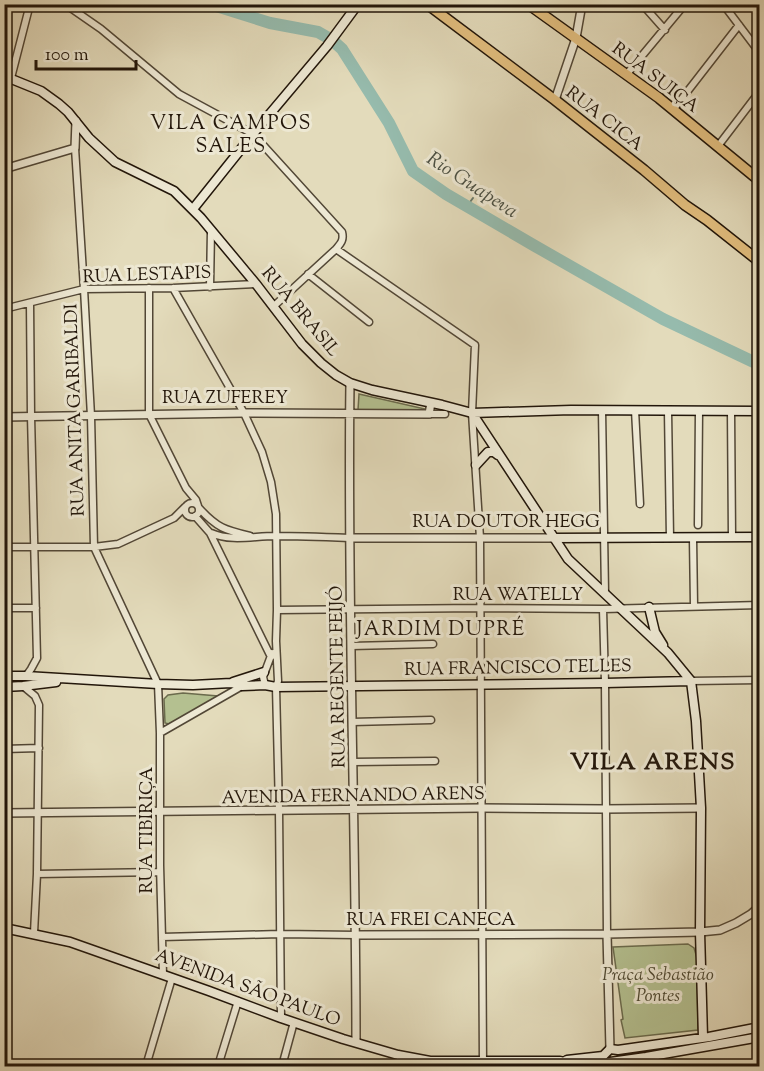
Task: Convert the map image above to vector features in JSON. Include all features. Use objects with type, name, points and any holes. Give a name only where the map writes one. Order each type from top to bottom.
[{"type":"main road","points":[[193,209],[337,34],[358,4]]},
{"type":"main road","name":"RUA CICA","points":[[427,4],[555,100],[759,262]]},
{"type":"main road","name":"RUA SUIÇA","points":[[528,4],[674,110],[759,181]]},
{"type":"main road","name":"RUA BRASIL","points":[[8,77],[41,91],[58,104],[115,162],[174,191],[211,230],[274,306],[302,344],[336,375],[350,383],[372,390],[472,413]]},
{"type":"main road","points":[[472,413],[602,410],[759,411]]},
{"type":"main road","points":[[472,413],[568,559],[668,653]]},
{"type":"main road","points":[[476,465],[488,452],[494,452],[501,457]]},
{"type":"main road","name":"RUA DOUTOR HEGG","points":[[554,538],[759,537]]},
{"type":"main road","points":[[649,607],[655,632],[668,653],[691,681],[696,721],[701,808],[700,932],[703,1037],[694,1044],[665,1053]]},
{"type":"main road","points":[[4,676],[26,675],[74,680],[193,685],[231,683],[265,671]]},
{"type":"main road","points":[[22,686],[26,675]]},
{"type":"main road","points":[[4,687],[74,680]]},
{"type":"main road","name":"RUA FRANCISCO TELLES","points":[[231,683],[242,686],[276,687],[691,681]]},
{"type":"main road","name":"AVENIDA SÃO PAULO","points":[[4,928],[70,942],[281,1018],[398,1055],[430,1061],[483,1064],[560,1061]]},
{"type":"main road","points":[[560,1061],[603,1056],[610,1049],[618,1050],[759,1027]]},
{"type":"main road","points":[[560,1061],[589,1065],[759,1037]]},
{"type":"street","points":[[8,77],[30,4]]},
{"type":"street","points":[[65,4],[101,29],[179,94],[253,134],[342,232],[344,237],[342,243],[274,306]]},
{"type":"street","points":[[555,100],[576,38],[582,4]]},
{"type":"street","points":[[626,75],[685,4]]},
{"type":"street","points":[[723,4],[759,53]]},
{"type":"street","points":[[642,5],[665,30]]},
{"type":"street","points":[[674,110],[739,25]]},
{"type":"street","points":[[718,146],[759,91]]},
{"type":"street","name":"RUA ANITA GARIBALDI","points":[[76,121],[75,148],[91,416],[94,548],[158,684]]},
{"type":"street","points":[[4,170],[75,148]]},
{"type":"street","points":[[210,286],[211,230]]},
{"type":"street","points":[[336,249],[476,345],[472,413],[480,538],[483,1064]]},
{"type":"street","points":[[308,274],[369,322]]},
{"type":"street","name":"RUA LESTAPIS","points":[[4,309],[84,289],[256,284]]},
{"type":"street","points":[[149,288],[149,414]]},
{"type":"street","points":[[173,288],[244,413],[262,452],[271,482],[276,514],[281,1018]]},
{"type":"street","points":[[26,675],[37,658],[30,303]]},
{"type":"street","name":"RUA REGENTE FEIJÓ","points":[[350,383],[356,1042]]},
{"type":"street","points":[[429,414],[431,403]]},
{"type":"street","points":[[602,410],[605,593]]},
{"type":"street","points":[[635,411],[640,504]]},
{"type":"street","points":[[668,411],[670,538]]},
{"type":"street","points":[[698,525],[699,411]]},
{"type":"street","points":[[731,411],[732,537]]},
{"type":"street","name":"RUA ZUFEREY","points":[[4,417],[244,413],[445,414]]},
{"type":"street","name":"RUA DOUTOR HEGG","points":[[149,414],[186,488],[207,518],[230,532],[253,537]]},
{"type":"street","points":[[186,488],[186,513],[193,516],[210,533],[271,657]]},
{"type":"street","points":[[4,547],[94,548],[118,544],[174,518],[193,516],[199,511],[198,507],[194,503],[186,506],[174,518]]},
{"type":"street","name":"RUA DOUTOR HEGG","points":[[210,533],[233,539],[275,536],[554,538]]},
{"type":"street","points":[[693,538],[694,606]]},
{"type":"street","name":"RUA WATELLY","points":[[277,610],[620,609],[759,605]]},
{"type":"street","points":[[4,608],[36,608]]},
{"type":"street","points":[[603,609],[610,1049]]},
{"type":"street","points":[[265,685],[263,677],[276,641]]},
{"type":"street","points":[[351,646],[433,644]]},
{"type":"street","points":[[265,671],[277,674]]},
{"type":"street","name":"RUA FRANCISCO TELLES","points":[[691,681],[759,680]]},
{"type":"street","name":"RUA TIBIRIÇA","points":[[146,1066],[167,977],[162,937],[160,872],[158,684]]},
{"type":"street","points":[[22,686],[35,696],[39,705],[39,812],[34,933]]},
{"type":"street","points":[[160,733],[242,686]]},
{"type":"street","points":[[352,722],[431,720]]},
{"type":"street","points":[[4,749],[39,748]]},
{"type":"street","points":[[353,762],[435,761]]},
{"type":"street","name":"AVENIDA FERNANDO ARENS","points":[[4,813],[701,808]]},
{"type":"street","points":[[37,874],[160,872]]},
{"type":"street","name":"RUA FREI CANECA","points":[[162,937],[280,934],[700,932],[720,930],[736,923],[759,906]]},
{"type":"street","points":[[218,1066],[238,1001]]},
{"type":"street","points":[[282,1066],[294,1022]]},
{"type":"green space","points":[[359,394],[425,409],[423,414],[358,410]]},
{"type":"green space","points":[[183,693],[218,696],[219,699],[169,724],[165,723],[164,699],[168,695]]},
{"type":"green space","name":"Praça Sebastião Pontes","points":[[688,944],[694,948],[697,958],[698,1030],[625,1038],[613,947]]},
{"type":"waterway","name":"Rio Guapeva","points":[[210,4],[270,23],[318,32],[332,40],[342,49],[389,123],[413,171],[446,194],[663,319],[760,365]]},
{"type":"waterway","points":[[467,206],[473,198]]},
{"type":"district","name":"VILA CAMPOS SALES","points":[[231,134]]},
{"type":"district","name":"JARDIM DUPRÉ","points":[[441,628]]},
{"type":"district","name":"VILA ARENS","points":[[653,761]]}]
